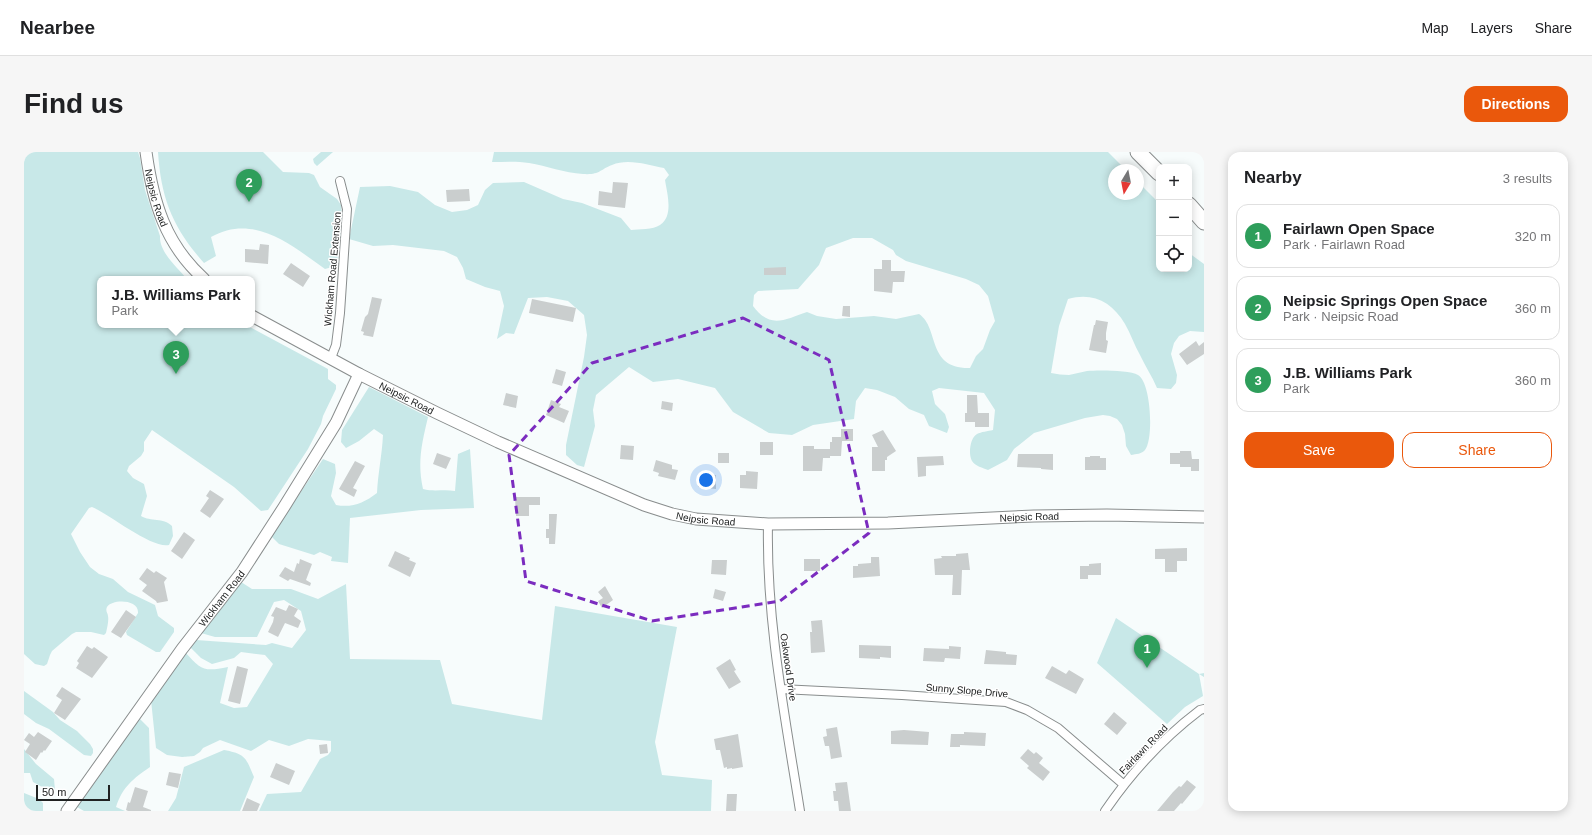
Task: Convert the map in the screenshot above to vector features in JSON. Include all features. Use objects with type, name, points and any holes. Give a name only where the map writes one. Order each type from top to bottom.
[{"type":"highway","points":[[1138,152],[1156,170]]},
{"type":"highway","points":[[1192,208],[1204,222]]},
{"type":"street","name":"Neipsic Road","points":[[146,152],[154,198],[160,216],[176,248],[201,276]]},
{"type":"street","name":"Wickham Road Extension","points":[[331,358],[336,345],[340,313],[348,208],[340,181]]},
{"type":"street","name":"Neipsic Road","points":[[255,318],[359,374],[477,432],[644,505],[672,514],[696,519],[768,524],[888,523],[1093,515],[1204,516]]},
{"type":"street","name":"Wickham Road","points":[[67,811],[182,649],[242,572],[336,423],[359,374]]},
{"type":"street","name":"Oakwood Drive","points":[[768,524],[767,560],[770,600],[781,689],[800,811]]},
{"type":"street","name":"Sunny Slope Drive","points":[[781,689],[1006,702],[1027,710],[1058,728],[1123,784]]},
{"type":"street","name":"Fairlawn Road","points":[[1105,811],[1123,784],[1180,725],[1200,710],[1204,709]]},
{"type":"highlighted area","points":[[743,318],[829,360],[869,533],[780,601],[652,621],[526,581],[509,455],[592,363]]},
{"type":"shaded area","points":[[24,152],[138,152],[145,190],[160,236],[162,248],[169,259],[184,276],[97,276],[97,328],[252,328],[328,369],[328,379],[336,385],[336,389],[323,416],[321,424],[308,449],[268,510],[261,511],[234,487],[152,430],[144,442],[144,451],[141,456],[129,466],[127,471],[133,478],[144,484],[147,496],[141,516],[149,519],[165,521],[172,526],[173,536],[169,545],[162,545],[152,542],[92,507],[89,508],[71,534],[90,567],[99,574],[113,579],[128,592],[155,605],[158,616],[174,628],[174,632],[160,652],[156,652],[127,635],[126,632],[138,613],[137,608],[130,603],[119,602],[110,604],[107,607],[108,622],[106,633],[104,635],[91,632],[76,632],[72,634],[52,651],[47,664],[44,666],[35,664],[24,654]]},
{"type":"shaded area","points":[[158,152],[263,152],[283,172],[309,173],[314,175],[320,187],[337,199],[341,205],[343,227],[336,266],[325,269],[299,250],[271,235],[257,230],[242,228],[227,230],[211,237],[216,256],[204,263],[184,238],[170,212],[162,184]]},
{"type":"shaded area","points":[[321,152],[333,152],[317,166],[313,159]]},
{"type":"shaded area","points":[[494,152],[1108,152],[1120,164],[1108,164],[1108,200],[1144,200],[1144,188],[1156,200],[1156,272],[1192,272],[1192,255],[1204,264],[1204,332],[1190,331],[1179,336],[1174,343],[1171,354],[1177,375],[1176,383],[1171,389],[1157,388],[1127,328],[1120,316],[1114,310],[1108,305],[1094,298],[1077,297],[1068,299],[1059,326],[1051,373],[1069,375],[1087,371],[1121,371],[1138,375],[1146,388],[1150,411],[1150,435],[1148,444],[1145,450],[1139,454],[1131,455],[1126,446],[1125,434],[1122,425],[1117,419],[1103,415],[1085,418],[1034,433],[1014,449],[1007,460],[988,470],[973,463],[970,454],[970,446],[977,434],[993,430],[995,410],[984,393],[939,388],[932,391],[935,404],[945,414],[949,427],[947,433],[929,426],[924,415],[909,409],[895,397],[877,390],[865,388],[856,401],[854,419],[813,425],[792,435],[769,433],[733,412],[715,388],[678,379],[653,382],[629,367],[596,395],[593,410],[595,426],[584,467],[577,465],[566,455],[566,445],[584,357],[587,335],[584,315],[568,301],[547,297],[528,298],[514,334],[506,333],[497,339],[504,306],[500,291],[485,287],[466,279],[463,268],[457,257],[444,251],[393,245],[373,246],[349,239],[360,187],[390,186],[418,192],[435,205],[452,212],[467,210],[478,205],[485,190],[493,183],[524,182],[563,199],[582,203],[621,218],[631,230],[657,227],[667,216],[668,198],[665,180],[669,175],[664,168],[625,162],[618,163],[596,173],[589,174],[569,172],[524,162],[492,162]],"holes":[[[853,238],[872,238],[893,250],[896,255],[906,261],[966,279],[979,285],[988,296],[995,321],[983,349],[976,356],[970,368],[956,367],[946,362],[936,347],[930,328],[919,314],[896,319],[874,316],[836,319],[817,316],[807,312],[778,321],[765,318],[753,306],[754,295],[758,291],[798,289],[819,265],[826,248]]]},
{"type":"shaded area","points":[[369,387],[428,417],[420,461],[423,489],[455,491],[458,454],[470,449],[474,508],[421,510],[350,518],[348,563],[331,561],[332,557],[320,552],[314,555],[279,544],[271,536],[323,459],[335,464],[336,473],[331,496],[336,505],[347,506],[358,504],[377,493],[383,435],[374,429],[359,441],[346,448],[341,442],[342,430]]},
{"type":"shaded area","points":[[241,582],[252,589],[291,589],[318,599],[346,584],[350,659],[440,660],[452,704],[542,720],[555,606],[677,627],[655,742],[662,775],[712,780],[711,811],[259,811],[267,794],[301,792],[320,759],[328,755],[331,751],[331,741],[308,739],[289,746],[269,740],[251,751],[220,740],[203,748],[194,756],[182,757],[167,755],[156,748],[151,700],[185,652],[195,663],[204,668],[213,669],[228,667],[220,703],[234,708],[247,707],[273,664],[265,655],[241,652],[234,658],[212,664],[201,658],[190,647],[196,640],[266,645],[272,643],[292,648],[306,630],[301,611],[284,600],[274,602],[257,637],[215,637],[201,633]]},
{"type":"shaded area","points":[[1116,618],[1199,674],[1203,696],[1185,707],[1167,724],[1097,663]]},
{"type":"shaded area","points":[[24,691],[53,712],[60,720],[77,731],[93,749],[91,756],[84,755],[49,729],[36,723],[24,714]]},
{"type":"shaded area","points":[[139,718],[149,728],[150,767],[125,788],[116,807],[125,811],[84,811],[77,807]]},
{"type":"shaded area","points":[[24,749],[36,764],[54,779],[55,790],[53,793],[33,782],[30,773],[24,773]]},
{"type":"shaded area","points":[[224,750],[241,755],[247,761],[254,777],[240,811],[168,811],[176,798],[184,767]]},
{"type":"shaded area","points":[[24,793],[39,799],[43,803],[43,811],[24,811]]},
{"type":"building","points":[[613,182],[628,183],[625,208],[598,205],[599,191],[612,193]]},
{"type":"building","points":[[469,189],[470,201],[447,202],[446,190]]},
{"type":"building","points":[[260,244],[269,245],[268,264],[245,262],[245,249],[259,250]]},
{"type":"building","points":[[882,260],[891,260],[891,271],[905,271],[904,282],[893,282],[892,293],[874,291],[874,269],[882,269]]},
{"type":"building","points":[[291,263],[310,276],[303,287],[283,274]]},
{"type":"building","points":[[786,267],[786,275],[764,275],[764,268]]},
{"type":"building","points":[[372,297],[382,299],[373,337],[363,335],[364,332],[361,331],[365,317],[368,314]]},
{"type":"building","points":[[532,299],[576,308],[573,322],[529,313]]},
{"type":"building","points":[[843,306],[850,306],[850,317],[842,316]]},
{"type":"building","points":[[1096,320],[1108,322],[1106,333],[1106,340],[1108,341],[1106,353],[1089,350]]},
{"type":"building","points":[[1196,341],[1199,346],[1204,342],[1204,354],[1187,365],[1179,354]]},
{"type":"building","points":[[556,369],[566,372],[562,386],[552,383]]},
{"type":"building","points":[[506,393],[518,396],[516,408],[503,405]]},
{"type":"building","points":[[967,395],[977,395],[978,413],[989,413],[989,427],[975,427],[975,422],[965,422],[965,413],[967,413]]},
{"type":"building","points":[[551,400],[561,404],[559,407],[569,411],[564,423],[546,415]]},
{"type":"building","points":[[662,401],[673,403],[672,411],[661,409]]},
{"type":"building","points":[[841,429],[853,429],[853,441],[842,441],[841,456],[830,456],[830,458],[823,458],[822,471],[803,471],[803,446],[814,446],[814,449],[830,449],[832,437],[841,437]]},
{"type":"building","points":[[883,430],[896,451],[887,457],[887,460],[885,460],[885,471],[872,471],[872,447],[878,447],[872,435]]},
{"type":"building","points":[[760,442],[773,442],[773,455],[760,455]]},
{"type":"building","points":[[621,445],[634,446],[633,460],[620,459]]},
{"type":"building","points":[[1180,451],[1191,451],[1192,459],[1199,459],[1199,471],[1191,471],[1191,467],[1180,467],[1180,464],[1170,464],[1170,453],[1180,453]]},
{"type":"building","points":[[437,453],[451,458],[446,469],[433,464]]},
{"type":"building","points":[[718,453],[729,453],[729,463],[718,463]]},
{"type":"building","points":[[1018,454],[1053,454],[1053,470],[1017,467]]},
{"type":"building","points":[[943,456],[944,465],[926,466],[926,476],[918,477],[917,457]]},
{"type":"building","points":[[1100,456],[1100,458],[1106,458],[1106,470],[1085,470],[1085,457]]},
{"type":"building","points":[[656,460],[672,465],[672,469],[678,470],[675,480],[658,476],[659,473],[653,471]]},
{"type":"building","points":[[355,461],[365,466],[353,488],[357,490],[354,497],[339,489]]},
{"type":"building","points":[[746,471],[758,472],[757,489],[740,488],[740,475],[746,475]]},
{"type":"building","points":[[698,475],[716,475],[716,489],[698,487]]},
{"type":"building","points":[[210,490],[224,499],[210,518],[200,511],[209,498],[206,496]]},
{"type":"building","points":[[515,497],[540,497],[540,505],[529,505],[529,516],[516,516]]},
{"type":"building","points":[[549,514],[557,514],[555,544],[549,544],[549,538],[546,538],[546,529],[549,529]]},
{"type":"building","points":[[184,532],[195,540],[182,559],[171,551]]},
{"type":"building","points":[[1187,548],[1187,561],[1177,561],[1177,572],[1165,572],[1165,559],[1155,559],[1155,549]]},
{"type":"building","points":[[395,551],[410,558],[409,560],[416,563],[410,577],[388,566]]},
{"type":"building","points":[[968,553],[970,570],[962,570],[961,595],[952,595],[953,575],[935,575],[934,559],[942,558],[941,556],[956,556],[956,554]]},
{"type":"building","points":[[871,557],[879,557],[880,576],[853,578],[853,566],[871,563]]},
{"type":"building","points":[[300,559],[312,564],[306,580],[311,583],[310,586],[290,579],[288,581],[279,576],[285,567],[294,572]]},
{"type":"building","points":[[804,559],[820,559],[820,571],[804,571]]},
{"type":"building","points":[[712,560],[727,560],[726,575],[711,574]]},
{"type":"building","points":[[1101,563],[1101,575],[1088,575],[1088,579],[1080,579],[1080,566],[1089,566],[1089,564]]},
{"type":"building","points":[[147,568],[154,573],[156,571],[167,578],[164,582],[168,601],[157,603],[142,591],[147,585],[139,579]]},
{"type":"building","points":[[605,586],[613,600],[602,608],[598,601],[603,598],[598,592]]},
{"type":"building","points":[[715,589],[726,592],[723,601],[713,598]]},
{"type":"building","points":[[289,605],[298,609],[294,616],[301,621],[298,628],[285,623],[278,637],[268,632],[274,617],[271,616],[276,607],[286,611]]},
{"type":"building","points":[[126,610],[136,617],[121,638],[111,632]]},
{"type":"building","points":[[822,620],[825,652],[811,653],[811,621]]},
{"type":"building","points":[[859,645],[891,646],[891,658],[859,658]]},
{"type":"building","points":[[87,646],[92,649],[94,647],[108,657],[92,678],[76,668],[79,663],[77,661]]},
{"type":"building","points":[[949,646],[961,647],[960,659],[945,658],[944,662],[923,661],[924,648],[949,649]]},
{"type":"building","points":[[986,650],[1006,652],[1006,654],[1017,655],[1016,665],[984,664]]},
{"type":"building","points":[[730,659],[736,670],[734,671],[741,682],[729,689],[716,668]]},
{"type":"building","points":[[237,666],[248,669],[240,704],[228,701]]},
{"type":"building","points":[[1052,666],[1066,674],[1069,670],[1084,679],[1076,694],[1045,678]]},
{"type":"building","points":[[62,687],[81,699],[65,720],[54,713],[62,700],[56,696]]},
{"type":"building","points":[[1114,712],[1127,723],[1117,735],[1104,724]]},
{"type":"building","points":[[837,727],[842,757],[831,759],[829,746],[825,746],[823,737],[827,736],[826,729]]},
{"type":"building","points":[[904,730],[929,732],[928,745],[891,744],[891,731]]},
{"type":"building","points":[[38,732],[52,741],[45,751],[44,750],[42,753],[41,752],[36,760],[25,752],[30,744],[24,740],[29,733],[34,737]]},
{"type":"building","points":[[964,732],[986,733],[985,746],[960,745],[960,747],[950,747],[951,734],[964,734]]},
{"type":"building","points":[[738,734],[743,767],[732,769],[727,769],[727,767],[724,768],[720,750],[716,750],[714,739]]},
{"type":"building","points":[[327,744],[328,753],[320,754],[319,745]]},
{"type":"building","points":[[1028,749],[1034,754],[1036,752],[1043,758],[1039,763],[1050,772],[1043,781],[1027,768],[1029,766],[1020,758]]},
{"type":"building","points":[[276,763],[295,771],[289,785],[270,777]]},
{"type":"building","points":[[169,772],[181,774],[178,788],[166,785]]},
{"type":"building","points":[[1187,780],[1196,787],[1182,804],[1181,803],[1174,811],[1157,811],[1173,792],[1179,786],[1181,787]]},
{"type":"building","points":[[847,782],[851,811],[839,811],[838,801],[834,801],[833,791],[836,791],[835,783]]},
{"type":"building","points":[[135,787],[148,791],[143,807],[151,811],[126,810]]},
{"type":"building","points":[[727,794],[737,794],[736,811],[726,811]]},
{"type":"building","points":[[247,798],[260,804],[257,811],[242,811]]},
{"type":"place","name":"Neipsic Springs Open Space","points":[[249,202]]},
{"type":"place","name":"J.B. Williams Park","points":[[176,374]]},
{"type":"place","name":"Fairlawn Open Space","points":[[1147,668]]}]
